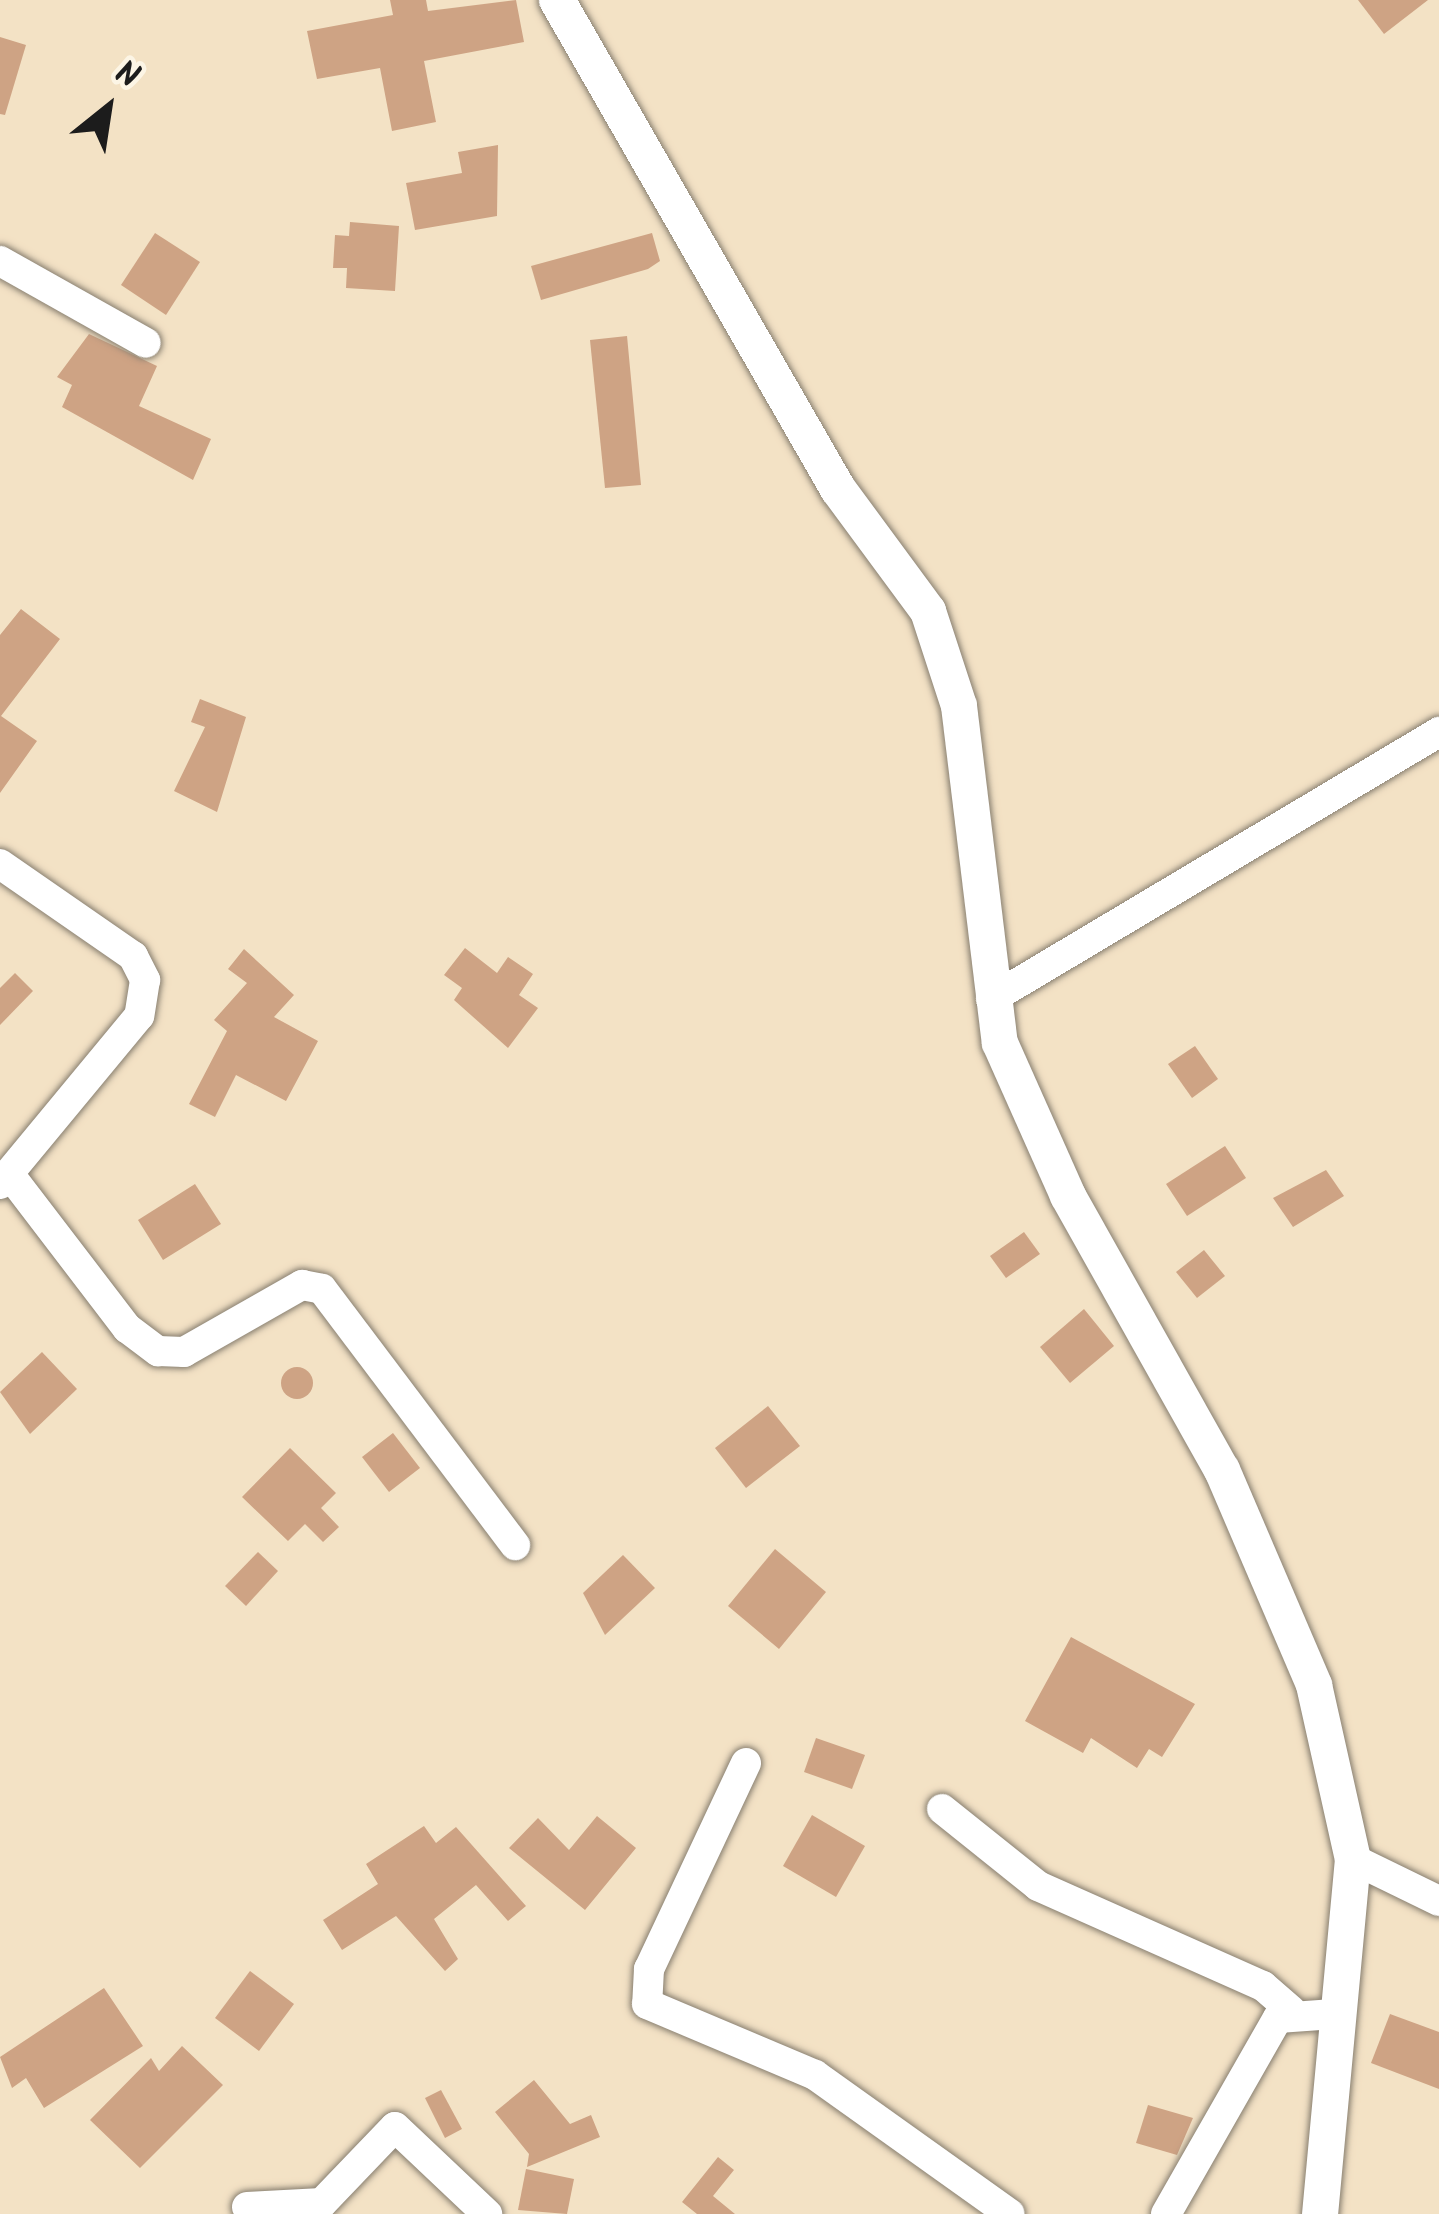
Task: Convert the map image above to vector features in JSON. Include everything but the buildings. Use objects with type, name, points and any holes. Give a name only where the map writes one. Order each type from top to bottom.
[{"type":"street","points":[[557,0],[838,489],[928,611],[959,706],[991,1000],[1069,1196],[1269,1565],[1314,1685],[1353,1859],[1334,2014],[1320,2214]]},
{"type":"street","points":[[0,261],[146,343]]},
{"type":"street","points":[[991,1000],[1439,732]]},
{"type":"street","points":[[0,864],[133,956],[145,980],[139,1016],[5,1179],[127,1328],[158,1351],[184,1352],[302,1285],[322,1289],[515,1545]]},
{"type":"street","points":[[746,1763],[649,1969],[647,2004],[802,2068],[1010,2214]]},
{"type":"street","points":[[942,1809],[1038,1886],[1263,1987],[1291,2010],[1334,2014]]},
{"type":"street","points":[[1353,1859],[1439,1901]]},
{"type":"street","points":[[1166,2214],[1262,2040],[1291,2010]]},
{"type":"street","points":[[247,2207],[322,2204],[395,2127],[487,2214]]}]
